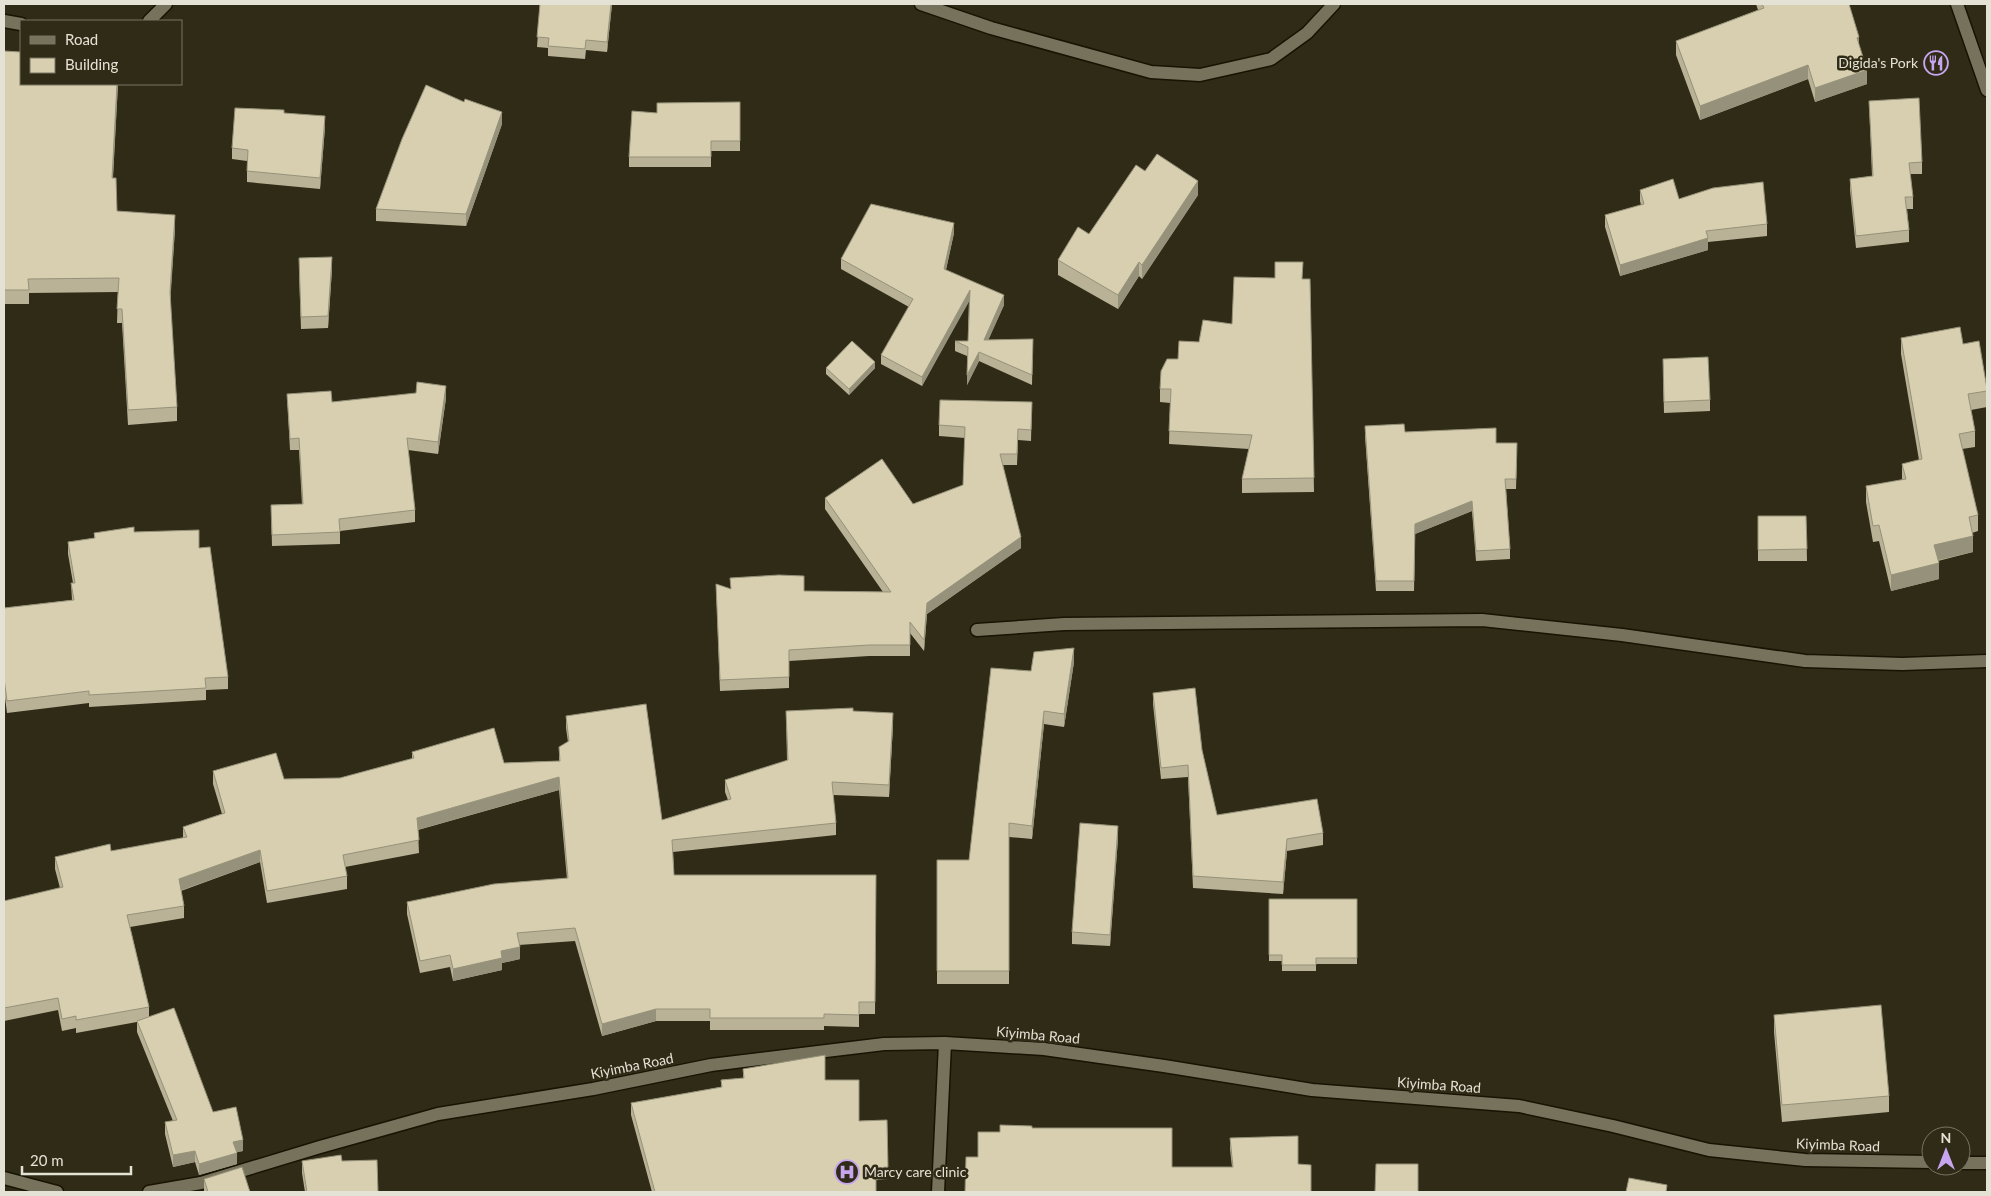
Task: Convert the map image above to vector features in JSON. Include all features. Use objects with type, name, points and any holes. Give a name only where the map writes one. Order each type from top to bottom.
[{"type":"street","points":[[150,20],[166,4]]},
{"type":"street","points":[[921,4],[991,28],[1151,72],[1200,75],[1271,59],[1307,33],[1334,4]]},
{"type":"street","points":[[1957,4],[1987,90]]},
{"type":"street","points":[[4,21],[20,24]]},
{"type":"street","points":[[977,630],[1064,624],[1482,620],[1622,635],[1805,661],[1902,664],[1987,661]]},
{"type":"street","name":"Kiyimba Road","points":[[150,1192],[201,1183],[438,1114],[593,1089],[711,1065],[884,1044],[945,1044],[1044,1049],[1312,1090],[1519,1106],[1613,1126],[1709,1150],[1805,1160],[1921,1162]]},
{"type":"street","points":[[938,1192],[945,1044]]},
{"type":"street","points":[[1971,1163],[1987,1163]]},
{"type":"street","points":[[4,1178],[58,1192]]},
{"type":"building","points":[[540,4],[611,4],[607,42],[586,40],[585,49],[548,46],[549,38],[537,37]]},
{"type":"building","points":[[1762,4],[1849,4],[1867,70],[1815,88],[1808,65],[1700,106],[1676,41],[1764,8]]},
{"type":"building","points":[[4,51],[20,52],[20,85],[117,85],[112,178],[116,178],[117,211],[175,215],[170,292],[177,407],[128,410],[122,309],[117,309],[119,278],[28,279],[29,290],[4,290]]},
{"type":"building","points":[[426,85],[464,102],[465,99],[502,112],[466,214],[376,209],[402,139]]},
{"type":"building","points":[[1919,98],[1922,162],[1909,163],[1913,197],[1905,197],[1909,230],[1856,236],[1850,179],[1873,176],[1869,101]]},
{"type":"building","points":[[740,102],[740,141],[711,141],[711,157],[629,157],[632,111],[657,113],[657,103]]},
{"type":"building","points":[[235,108],[284,110],[284,113],[325,116],[320,178],[247,171],[248,150],[232,148]]},
{"type":"building","points":[[1157,154],[1198,181],[1142,265],[1139,262],[1118,295],[1058,260],[1078,227],[1089,234],[1136,165],[1145,171]]},
{"type":"building","points":[[1673,179],[1679,199],[1713,188],[1763,182],[1767,224],[1706,231],[1708,238],[1620,265],[1605,215],[1644,204],[1640,190]]},
{"type":"building","points":[[871,204],[954,223],[944,269],[1004,295],[984,340],[1033,339],[1032,375],[979,352],[967,375],[968,347],[955,341],[968,341],[970,290],[922,377],[881,355],[913,299],[841,259]]},
{"type":"building","points":[[332,257],[328,316],[301,317],[299,258]]},
{"type":"building","points":[[1275,262],[1303,262],[1302,279],[1310,279],[1314,478],[1242,479],[1252,435],[1169,431],[1171,389],[1160,389],[1161,371],[1167,359],[1178,359],[1179,341],[1199,342],[1203,320],[1232,324],[1234,277],[1275,278]]},
{"type":"building","points":[[1960,327],[1963,344],[1979,341],[1987,389],[1987,391],[1968,394],[1975,431],[1959,434],[1978,515],[1969,517],[1973,536],[1934,545],[1939,563],[1891,575],[1879,525],[1873,526],[1866,486],[1906,479],[1902,464],[1922,459],[1901,338]]},
{"type":"building","points":[[852,341],[875,362],[849,389],[826,368]]},
{"type":"building","points":[[1708,357],[1710,400],[1664,402],[1663,359]]},
{"type":"building","points":[[417,382],[446,386],[438,442],[407,438],[415,510],[339,519],[340,532],[272,535],[271,505],[303,504],[299,438],[290,439],[287,394],[331,391],[332,402],[416,393]]},
{"type":"building","points":[[940,400],[1032,402],[1031,430],[1018,429],[1017,454],[1000,454],[1021,537],[927,603],[924,640],[910,622],[910,645],[869,645],[789,650],[789,677],[720,680],[716,584],[731,589],[730,578],[779,575],[804,576],[804,591],[891,592],[825,498],[882,459],[913,504],[963,485],[965,427],[939,425]]},
{"type":"building","points":[[1404,424],[1405,432],[1496,428],[1496,443],[1517,443],[1516,479],[1505,479],[1510,549],[1476,551],[1472,501],[1415,524],[1414,581],[1376,581],[1365,426]]},
{"type":"building","points":[[1758,516],[1806,516],[1807,549],[1758,550]]},
{"type":"building","points":[[134,527],[134,532],[199,530],[199,548],[210,547],[228,677],[205,678],[206,688],[89,695],[89,691],[7,701],[4,678],[4,608],[74,600],[71,583],[75,583],[68,542],[95,538],[94,533]]},
{"type":"building","points":[[1074,648],[1064,714],[1044,711],[1032,826],[1009,823],[1009,971],[937,971],[937,860],[969,860],[991,668],[1031,671],[1034,652]]},
{"type":"building","points":[[1195,688],[1202,750],[1217,815],[1317,799],[1323,833],[1287,839],[1283,882],[1193,876],[1188,765],[1161,768],[1153,693]]},
{"type":"building","points":[[646,704],[662,820],[731,799],[725,780],[788,760],[786,711],[853,708],[853,711],[893,713],[889,785],[832,782],[836,823],[672,840],[674,875],[876,875],[875,1002],[859,1002],[859,1015],[824,1014],[824,1018],[710,1018],[710,1009],[656,1009],[602,1024],[575,928],[517,933],[520,947],[501,951],[502,958],[453,969],[450,955],[420,961],[407,902],[494,884],[568,878],[559,777],[417,818],[419,840],[343,855],[347,876],[267,891],[260,850],[179,879],[184,906],[127,915],[149,1007],[76,1020],[76,1016],[62,1019],[58,998],[4,1008],[4,901],[63,887],[55,857],[110,844],[111,851],[187,837],[183,827],[225,813],[213,771],[276,753],[284,779],[340,778],[414,758],[412,752],[494,728],[504,763],[560,761],[559,747],[569,741],[566,716]]},
{"type":"building","points":[[1080,823],[1118,826],[1110,935],[1072,932]]},
{"type":"building","points":[[1269,899],[1357,899],[1357,958],[1316,958],[1316,965],[1282,965],[1282,955],[1269,955]]},
{"type":"building","points":[[1881,1005],[1889,1096],[1782,1105],[1774,1015]]},
{"type":"building","points":[[174,1008],[213,1112],[236,1107],[243,1140],[233,1142],[237,1153],[199,1164],[195,1151],[173,1155],[165,1122],[177,1120],[137,1021]]},
{"type":"building","points":[[825,1055],[825,1080],[859,1080],[859,1121],[887,1120],[888,1167],[876,1168],[876,1192],[655,1192],[631,1103],[722,1087],[721,1080],[744,1078],[743,1069]]},
{"type":"building","points":[[1000,1125],[1032,1126],[1032,1128],[1172,1128],[1172,1167],[1233,1167],[1230,1138],[1298,1136],[1298,1164],[1311,1165],[1311,1192],[965,1192],[966,1157],[978,1157],[978,1132],[1000,1132]]},
{"type":"building","points":[[341,1155],[342,1161],[377,1160],[378,1192],[307,1192],[302,1161]]},
{"type":"building","points":[[1376,1164],[1418,1164],[1418,1192],[1375,1192]]},
{"type":"building","points":[[242,1167],[250,1192],[208,1192],[204,1179]]},
{"type":"building","points":[[1629,1178],[1667,1185],[1666,1192],[1626,1192]]},
{"type":"place","name":"Digida's Pork","points":[[1936,63]]},
{"type":"place","name":"Marcy care clinic","points":[[847,1172]]}]
